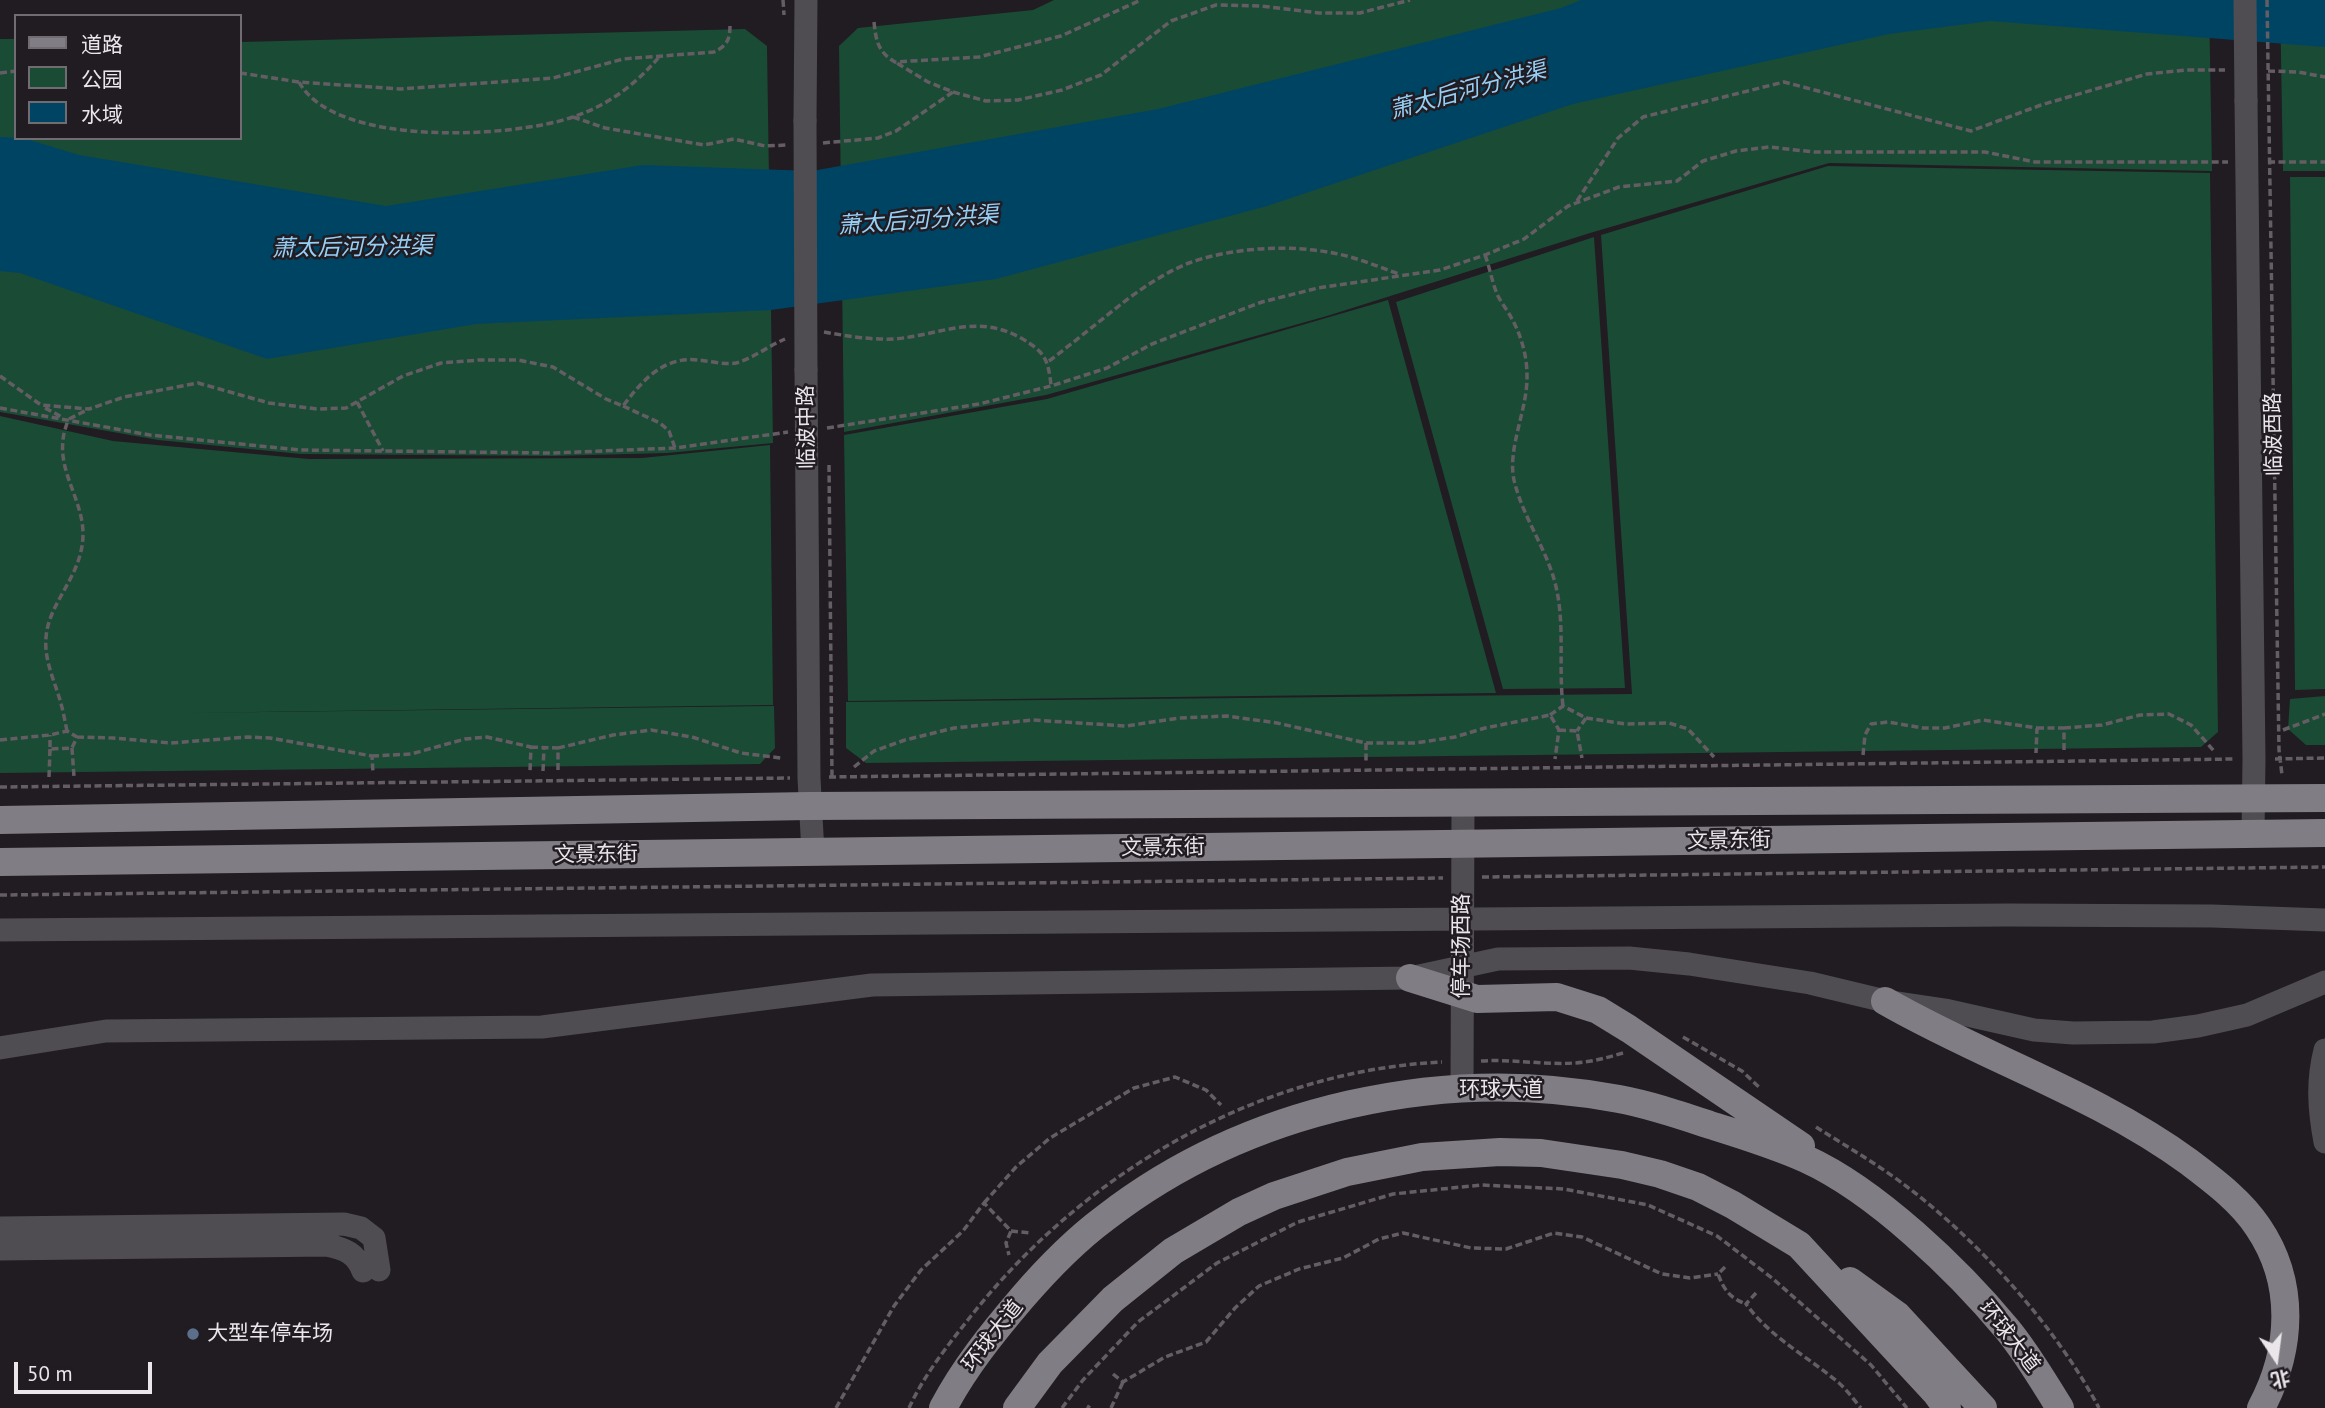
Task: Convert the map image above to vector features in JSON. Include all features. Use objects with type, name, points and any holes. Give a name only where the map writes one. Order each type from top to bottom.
[{"type":"main road","name":"文景东街","points":[[0,820],[809,806],[2325,798]]},
{"type":"main road","name":"文景东街","points":[[0,862],[2325,834]]},
{"type":"main road","points":[[1410,978],[1462,980],[1477,999],[1557,997],[1598,1010],[1629,1028],[1797,1142],[1835,1175]]},
{"type":"main road","points":[[1885,1001],[1927,1025],[2085,1098],[2154,1138],[2218,1183],[2239,1204],[2258,1227],[2278,1265],[2285,1303],[2284,1348],[2274,1384],[2262,1408]]},
{"type":"main road","name":"环球大道","points":[[943,1408],[955,1385],[1038,1280],[1104,1218],[1185,1166],[1262,1131],[1303,1116],[1394,1096],[1528,1088],[1574,1092],[1664,1108],[1807,1159],[1835,1175],[1892,1216],[1944,1262],[2007,1329],[2060,1408]]},
{"type":"main road","points":[[1017,1408],[1050,1363],[1113,1299],[1173,1251],[1205,1230],[1274,1196],[1310,1182],[1385,1164],[1461,1153],[1500,1152],[1541,1153],[1622,1165],[1698,1187],[1733,1205],[1799,1245],[1897,1315],[1983,1408]]},
{"type":"main road","points":[[1799,1245],[1947,1408]]},
{"type":"street","name":"临波中路","points":[[806,0],[809,806],[813,853]]},
{"type":"street","name":"临波西路","points":[[2245,0],[2246,101],[2258,162],[2253,834]]},
{"type":"street","name":"停车场西路","points":[[1462,1090],[1463,803]]},
{"type":"street","points":[[0,930],[2009,915],[2213,916],[2325,920]]},
{"type":"street","points":[[1462,980],[1497,959],[1629,958],[1750,972],[1859,993],[1885,1001],[1945,1010],[2034,1031],[2152,1032],[2198,1026],[2247,1015],[2325,982]]},
{"type":"street","points":[[0,1048],[106,1031],[542,1027],[872,985],[1410,978]]},
{"type":"street","points":[[2325,1050],[2320,1069],[2319,1110],[2325,1142]]},
{"type":"street","points":[[0,1228],[344,1224],[361,1228],[374,1238],[371,1270],[343,1249],[327,1245],[0,1249]]},
{"type":"path","points":[[874,22],[876,43],[883,55],[895,62],[979,57],[1061,36],[1141,0]]},
{"type":"path","points":[[953,92],[986,101],[1018,100],[1062,90],[1101,75],[1171,21],[1216,5],[1261,6],[1319,13],[1360,13],[1410,0]]},
{"type":"path","name":"临波西路","points":[[2267,0],[2258,162],[2284,798]]},
{"type":"path","points":[[242,73],[299,82],[400,89],[553,78],[623,59],[714,52],[724,47],[730,38],[730,24]]},
{"type":"path","points":[[299,82],[305,94],[336,113],[389,130],[435,133],[523,128],[573,117],[617,97],[642,78],[660,56]]},
{"type":"path","points":[[1576,203],[1618,138],[1643,117],[1784,82],[1971,131],[2041,105],[2147,74],[2186,69],[2228,70]]},
{"type":"path","points":[[2256,71],[2298,72],[2325,77]]},
{"type":"path","points":[[0,408],[150,435],[286,449],[553,453],[675,448],[979,404],[1051,386],[1107,368],[1152,344],[1262,302],[1318,288],[1440,270],[1485,255],[1524,239],[1568,206],[1619,187],[1677,181],[1703,161],[1737,151],[1769,147],[1814,152],[1985,152],[2035,162],[2325,162]]},
{"type":"path","points":[[1049,361],[1121,304],[1152,284],[1189,263],[1237,251],[1279,248],[1338,254],[1401,275]]},
{"type":"path","points":[[1485,255],[1498,296],[1514,321],[1526,356],[1524,407],[1514,456],[1513,477],[1520,501],[1554,577],[1559,599],[1560,682],[1563,706]]},
{"type":"path","points":[[814,334],[823,332],[856,338],[894,338],[956,327],[985,325],[1010,332],[1033,345],[1049,361],[1051,386]]},
{"type":"path","points":[[623,406],[640,383],[662,366],[685,359],[733,364],[794,336]]},
{"type":"path","points":[[67,731],[50,667],[45,636],[54,609],[81,558],[83,533],[80,506],[66,472],[62,442],[68,420],[89,409],[124,397],[198,383],[269,403],[305,408],[346,408],[403,376],[441,363],[479,359],[518,360],[553,367],[606,399],[660,423],[669,431],[675,448]]},
{"type":"path","points":[[0,376],[68,420]]},
{"type":"path","points":[[357,401],[383,451]]},
{"type":"path","points":[[41,405],[89,409]]},
{"type":"path","points":[[854,767],[874,751],[905,740],[954,728],[1033,720],[1126,726],[1180,718],[1227,716],[1278,723],[1366,743],[1415,743],[1455,737],[1550,715],[1563,706]]},
{"type":"path","points":[[1563,706],[1586,718],[1626,724],[1669,723],[1688,729],[1714,757]]},
{"type":"path","points":[[1863,755],[1865,734],[1871,724],[1888,722],[1923,728],[1945,728],[1983,720],[2037,728],[2064,728],[2102,725],[2140,715],[2169,714],[2191,725],[2214,751]]},
{"type":"path","points":[[2283,730],[2325,714]]},
{"type":"path","points":[[1550,715],[1559,730],[1555,759]]},
{"type":"path","points":[[1582,758],[1577,732],[1586,718]]},
{"type":"path","points":[[2036,753],[2037,728]]},
{"type":"path","points":[[2064,728],[2064,752]]},
{"type":"path","points":[[0,740],[67,731],[77,737],[171,743],[248,737],[270,738],[372,756],[411,754],[465,739],[487,737],[531,747],[558,748],[614,735],[651,730],[692,737],[741,752],[781,758]]},
{"type":"path","points":[[1559,730],[1577,732]]},
{"type":"path","points":[[49,777],[50,735]]},
{"type":"path","points":[[74,777],[72,748],[77,737]]},
{"type":"path","points":[[1366,743],[1366,761]]},
{"type":"path","points":[[530,771],[531,747]]},
{"type":"path","points":[[543,771],[544,747]]},
{"type":"path","points":[[50,749],[72,748]]},
{"type":"path","points":[[558,748],[558,771]]},
{"type":"path","points":[[372,756],[373,773]]},
{"type":"path","points":[[0,788],[2325,758]]},
{"type":"path","points":[[2286,834],[2290,868]]},
{"type":"path","points":[[0,895],[2325,867]]},
{"type":"path","points":[[836,1408],[894,1306],[920,1270],[962,1231],[1016,1167],[1050,1138],[1133,1088],[1175,1077],[1206,1090],[1221,1105]]},
{"type":"path","points":[[1062,1408],[1083,1380],[1138,1322],[1217,1263],[1298,1222],[1393,1194],[1481,1185],[1564,1189],[1648,1205],[1717,1236],[1772,1278],[1871,1365],[1907,1408]]},
{"type":"path","points":[[984,1203],[1012,1231],[1031,1233]]},
{"type":"path","points":[[1009,1255],[1006,1243],[1012,1231]]},
{"type":"path","points":[[1111,1408],[1123,1382],[1165,1357],[1206,1342],[1234,1308],[1259,1286],[1299,1269],[1343,1258],[1379,1239],[1404,1233],[1471,1248],[1494,1249],[1506,1249],[1553,1233],[1573,1235],[1662,1273],[1690,1278],[1718,1274],[1725,1267]]},
{"type":"path","points":[[1718,1274],[1732,1299],[1746,1304],[1774,1335],[1840,1384],[1861,1408]]},
{"type":"path","points":[[1746,1304],[1756,1293]]},
{"type":"path","points":[[2060,1346],[2083,1378],[2099,1408]]},
{"type":"path","points":[[1113,1374],[1123,1382]]},
{"type":"green space","points":[[1054,0],[2209,0],[2212,171],[1829,163],[1590,233],[1327,316],[1046,395],[844,432],[839,46],[858,28],[1033,10]]},
{"type":"green space","points":[[2280,0],[2325,0],[2325,171],[2283,171]]},
{"type":"green space","points":[[745,29],[767,46],[773,443],[667,453],[553,456],[301,454],[158,440],[0,412],[0,39],[14,39],[14,140],[242,140],[242,42]]},
{"type":"green space","points":[[1828,166],[2210,173],[2218,732],[2201,747],[866,763],[846,748],[846,702],[1632,694],[1601,235]]},
{"type":"green space","points":[[2290,177],[2325,177],[2325,689],[2295,690]]},
{"type":"green space","points":[[1594,237],[1625,688],[1503,689],[1396,302]]},
{"type":"green space","points":[[1388,300],[1496,693],[848,701],[844,435],[1047,399]]},
{"type":"green space","points":[[0,416],[113,441],[309,459],[642,458],[770,445],[773,705],[179,713],[774,706],[775,748],[760,764],[0,773]]},
{"type":"green space","points":[[2325,696],[2325,745],[2306,745],[2288,729],[2290,699]]},
{"type":"water","name":"萧太后河分洪渠","points":[[1581,0],[2325,0],[2325,47],[1990,21],[1889,34],[1573,104],[1267,206],[996,279],[771,310],[476,324],[267,359],[20,273],[0,271],[0,137],[30,140],[79,155],[386,206],[643,165],[812,171],[1158,109],[1561,8]]},
{"type":"place","name":"大型车停车场","points":[[193,1334]]}]
